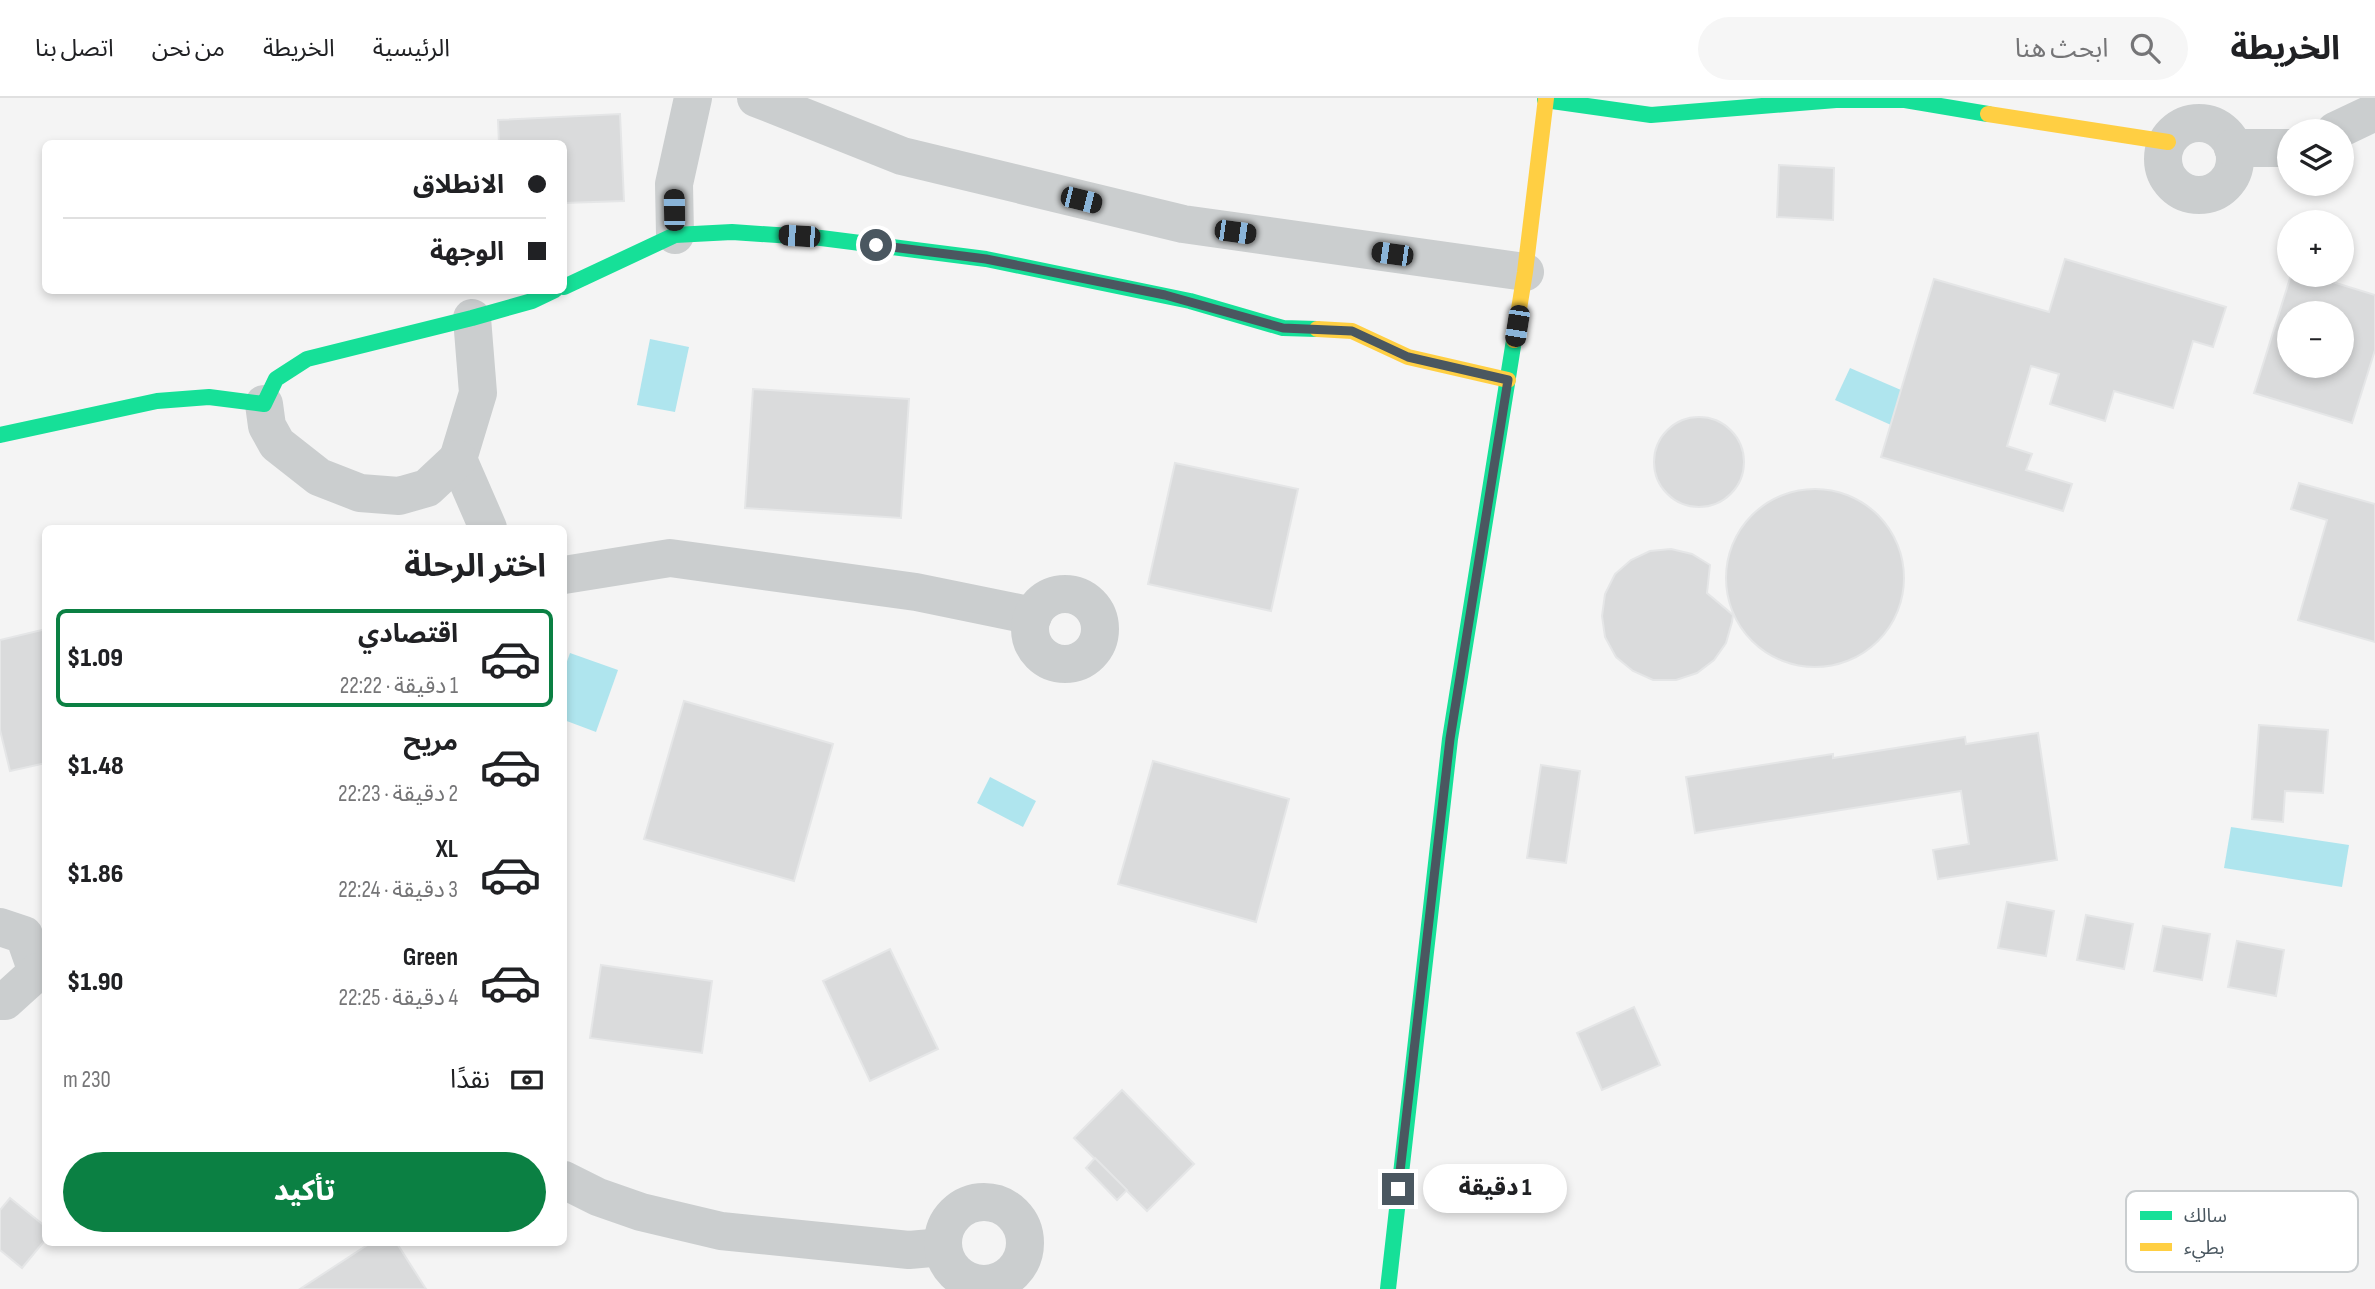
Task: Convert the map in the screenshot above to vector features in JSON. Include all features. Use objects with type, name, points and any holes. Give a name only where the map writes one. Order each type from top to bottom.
[{"type":"street","points":[[675,235],[674,184],[693,98]]},
{"type":"street","points":[[756,98],[902,156],[1183,224],[1525,272]]},
{"type":"street","points":[[1388,1289],[1450,739],[1525,272],[1546,99],[1651,115],[1836,100],[1905,100],[2168,142]]},
{"type":"street","points":[[2354,122],[2375,112]]},
{"type":"street","points":[[2219,123],[2235,157],[2233,171],[2226,183],[2215,192],[2201,195],[2187,193],[2175,186],[2167,175],[2163,161],[2165,147],[2183,126],[2219,123],[2277,144]]},
{"type":"street","points":[[567,286],[675,235],[732,232],[821,238],[986,259],[1190,301],[1283,328],[1352,331],[1408,357],[1508,380]]},
{"type":"street","points":[[472,318],[478,393],[457,459],[427,488],[399,496],[360,493],[319,477],[277,444],[267,426],[264,404],[276,379],[307,359],[472,318],[546,294]]},
{"type":"street","points":[[0,435],[157,401],[209,397],[264,404]]},
{"type":"street","points":[[457,459],[487,525]]},
{"type":"street","points":[[567,575],[670,558],[916,592],[1033,616]]},
{"type":"street","points":[[0,927],[24,935],[41,972],[5,1001],[0,1001]]},
{"type":"street","points":[[567,1182],[598,1197],[640,1212],[721,1231],[909,1250],[943,1247]]},
{"type":"water","points":[[650,339],[689,347],[675,412],[637,405]]},
{"type":"water","points":[[1850,368],[1901,390],[1891,425],[1835,400]]},
{"type":"water","points":[[570,653],[618,670],[596,732],[567,721],[567,662]]},
{"type":"water","points":[[990,777],[1036,801],[1023,827],[977,803]]},
{"type":"water","points":[[2231,827],[2349,845],[2342,887],[2224,868]]},
{"type":"building","points":[[620,114],[624,201],[567,203],[567,140],[499,140],[498,120]]},
{"type":"building","points":[[1779,165],[1834,168],[1833,220],[1777,217]]},
{"type":"building","points":[[2065,259],[2226,307],[2213,347],[2193,341],[2173,408],[2114,391],[2105,421],[2050,404],[2059,374],[2031,366],[2007,446],[2032,454],[2026,470],[2072,484],[2063,511],[1881,457],[1934,279],[2049,312]]},
{"type":"building","points":[[2287,287],[2349,287],[2375,295],[2375,350],[2352,423],[2254,393],[2277,320],[2277,378],[2354,378],[2354,301],[2283,301]]},
{"type":"building","points":[[753,389],[909,399],[901,518],[745,508]]},
{"type":"building","points":[[1699,417],[1716,420],[1731,430],[1741,445],[1744,462],[1741,479],[1731,494],[1716,504],[1699,507],[1682,504],[1667,494],[1657,479],[1654,462],[1657,445],[1667,430],[1682,420]]},
{"type":"building","points":[[1175,463],[1298,489],[1271,611],[1148,584]]},
{"type":"building","points":[[2299,483],[2375,504],[2375,642],[2298,620],[2327,520],[2291,509]]},
{"type":"building","points":[[1815,489],[1849,496],[1878,515],[1897,544],[1904,578],[1897,612],[1878,641],[1849,660],[1815,667],[1781,660],[1752,641],[1733,612],[1726,578],[1733,544],[1752,515],[1781,496]]},
{"type":"building","points":[[1671,549],[1692,554],[1710,565],[1707,593],[1733,615],[1726,643],[1714,660],[1697,673],[1676,680],[1653,680],[1633,671],[1616,657],[1605,637],[1602,616],[1605,594],[1615,574],[1631,560],[1650,551]]},
{"type":"building","points":[[42,630],[42,764],[10,771],[0,730],[0,640]]},
{"type":"building","points":[[684,701],[833,744],[794,881],[644,839]]},
{"type":"building","points":[[2259,725],[2328,730],[2323,793],[2285,791],[2283,822],[2252,819]]},
{"type":"building","points":[[2038,733],[2057,860],[1938,879],[1933,850],[1969,844],[1961,791],[1695,833],[1686,777],[1965,737],[1966,744]]},
{"type":"building","points":[[1153,761],[1289,799],[1256,922],[1118,884]]},
{"type":"building","points":[[1541,765],[1580,771],[1566,863],[1527,858]]},
{"type":"building","points":[[2007,902],[2054,911],[2046,956],[1998,948]]},
{"type":"building","points":[[2086,915],[2133,924],[2124,969],[2077,960]]},
{"type":"building","points":[[2163,926],[2210,934],[2202,980],[2154,971]]},
{"type":"building","points":[[2237,941],[2284,950],[2276,996],[2228,987]]},
{"type":"building","points":[[890,949],[938,1049],[870,1081],[823,981]]},
{"type":"building","points":[[601,965],[712,981],[702,1053],[590,1038]]},
{"type":"building","points":[[1634,1007],[1660,1065],[1602,1090],[1577,1033]]},
{"type":"building","points":[[1122,1090],[1194,1164],[1147,1211],[1074,1138]]},
{"type":"building","points":[[1095,1158],[1127,1190],[1117,1200],[1086,1168]]},
{"type":"building","points":[[10,1198],[42,1224],[42,1244],[22,1268],[0,1250],[0,1210]]},
{"type":"building","points":[[366,1246],[399,1246],[426,1289],[300,1289]]},
{"type":"traffic: fast","points":[[1545,100],[1651,115],[1836,100],[1905,100],[1988,114]]},
{"type":"traffic: fast","points":[[567,286],[675,235],[732,232],[821,238],[986,259],[1190,301],[1283,328],[1317,329]]},
{"type":"traffic: fast","points":[[0,435],[157,401],[209,397],[264,404],[276,379],[307,359],[472,318],[532,301],[547,294]]},
{"type":"traffic: fast","points":[[1388,1289],[1450,739],[1514,340]]},
{"type":"traffic: slow","points":[[1514,340],[1546,98]]},
{"type":"traffic: slow","points":[[1988,114],[2168,142]]},
{"type":"traffic: slow","points":[[1317,329],[1352,331],[1408,357],[1508,380]]},
{"type":"route","points":[[876,245],[986,259],[1165,295],[1283,328],[1352,331],[1408,357],[1508,380],[1450,739],[1398,1189]]}]
